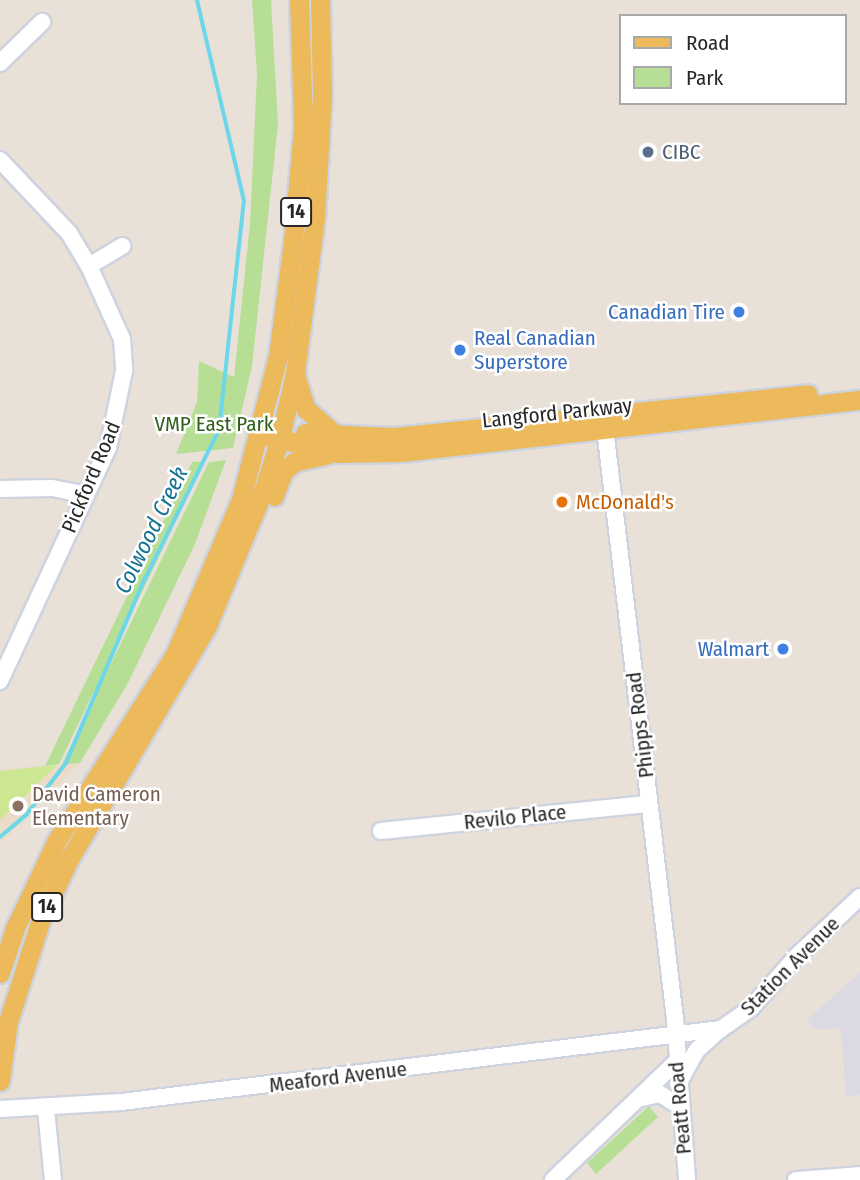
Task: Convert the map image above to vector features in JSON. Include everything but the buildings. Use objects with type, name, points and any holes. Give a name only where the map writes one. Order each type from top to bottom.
[{"type":"main road","name":"14","points":[[0,973],[15,928],[57,840],[138,718],[191,622],[227,536],[262,428],[278,356],[299,189],[303,127],[299,0]]},
{"type":"main road","name":"14","points":[[0,1081],[12,1008],[41,919],[68,861],[207,626],[264,489],[281,433],[295,373],[317,193],[322,93],[320,0]]},
{"type":"main road","points":[[136,749],[181,701],[213,641],[283,472],[312,455],[339,445],[306,409],[295,373]]},
{"type":"main road","name":"Langford Parkway","points":[[262,428],[339,445],[402,452],[860,389]]},
{"type":"main road","name":"Langford Parkway","points":[[604,423],[860,400]]},
{"type":"street","points":[[0,62],[42,22]]},
{"type":"street","name":"Pickford Road","points":[[0,681],[114,430],[124,370],[122,339],[89,266],[69,233],[2,161]]},
{"type":"street","points":[[89,266],[122,246]]},
{"type":"street","name":"Phipps Road","points":[[604,423],[675,1035]]},
{"type":"street","points":[[0,489],[52,488],[85,494]]},
{"type":"street","name":"Revilo Place","points":[[381,831],[649,804]]},
{"type":"street","name":"Station Avenue","points":[[675,1035],[721,1029],[751,1008],[798,955],[860,897]]},
{"type":"street","points":[[677,1084],[697,1051],[721,1029]]},
{"type":"street","name":"Peatt Road","points":[[675,1035],[687,1180]]},
{"type":"street","name":"Meaford Avenue","points":[[0,1109],[46,1109],[675,1035]]},
{"type":"street","points":[[553,1180],[642,1098],[676,1062]]},
{"type":"street","points":[[642,1098],[660,1094],[679,1106]]},
{"type":"street","points":[[46,1109],[53,1180]]},
{"type":"street","points":[[796,1180],[860,1175]]},
{"type":"shaded area","name":"David Cameron Elementary","points":[[80,763],[0,844],[0,769]]},
{"type":"shaded area","points":[[860,972],[860,1095],[846,1096],[841,1028],[816,1030],[806,1021]]},
{"type":"green space","name":"VMP East Park","points":[[252,0],[271,0],[278,124],[252,366],[233,448],[176,454],[197,402],[199,361],[234,377],[250,224],[257,74]]},
{"type":"green space","name":"VMP East Park","points":[[226,460],[195,544],[128,683],[80,763],[62,764],[209,462]]},
{"type":"green space","name":"VMP East Park","points":[[205,461],[59,764],[45,766],[192,462]]},
{"type":"green space","points":[[57,765],[0,820],[0,771]]},
{"type":"green space","points":[[649,1106],[658,1117],[596,1174],[587,1163]]},
{"type":"waterway","name":"Colwood Creek","points":[[0,837],[27,814],[66,763],[142,585],[219,430],[244,201],[197,0]]},
{"type":"place","name":"CIBC","points":[[648,152]]},
{"type":"place","name":"Canadian Tire","points":[[739,312]]},
{"type":"place","name":"Real Canadian Superstore","points":[[460,350]]},
{"type":"place","name":"McDonald's","points":[[562,502]]},
{"type":"place","name":"Walmart","points":[[783,649]]},
{"type":"place","name":"David Cameron Elementary","points":[[18,806]]}]
